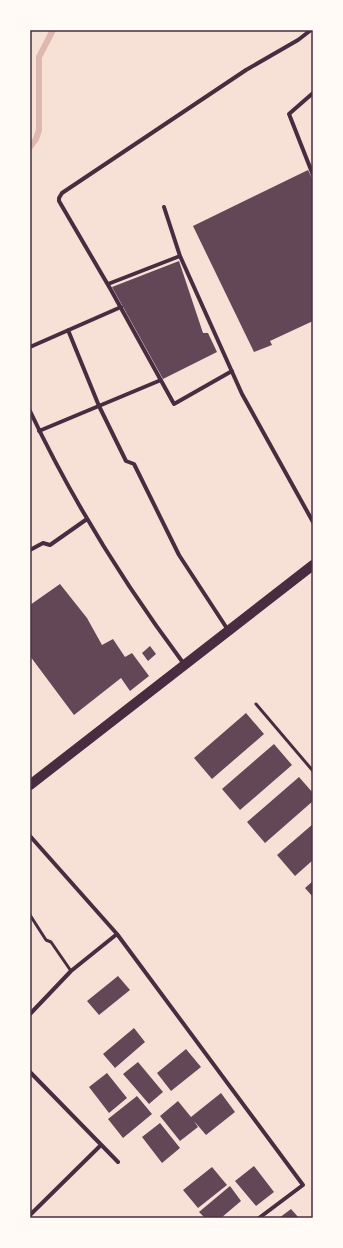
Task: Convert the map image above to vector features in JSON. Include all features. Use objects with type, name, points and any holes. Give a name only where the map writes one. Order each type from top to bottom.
[{"type":"main road","points":[[30,784],[313,565]]},
{"type":"street","points":[[232,371],[174,404],[108,284],[59,201],[60,195],[246,70],[298,40],[311,30]]},
{"type":"street","points":[[313,93],[288,114],[312,169],[313,175]]},
{"type":"street","points":[[164,207],[180,256],[242,394],[313,522]]},
{"type":"street","points":[[108,284],[180,256]]},
{"type":"street","points":[[30,347],[121,307]]},
{"type":"street","points":[[68,330],[100,406],[126,461],[134,464],[179,555],[228,630]]},
{"type":"street","points":[[39,431],[161,380]]},
{"type":"street","points":[[30,411],[39,431],[87,519],[126,583],[184,664]]},
{"type":"street","points":[[30,550],[43,543],[50,545],[87,519]]},
{"type":"street","points":[[30,836],[117,934],[303,1185],[259,1218]]},
{"type":"street","points":[[30,1014],[71,971],[117,934]]},
{"type":"street","points":[[30,1072],[118,1162]]},
{"type":"street","points":[[30,1215],[101,1145]]},
{"type":"lane","points":[[256,704],[313,771]]},
{"type":"lane","points":[[30,915],[46,940],[51,942],[71,971]]},
{"type":"building","points":[[308,170],[313,180],[313,321],[270,341],[272,345],[254,352],[193,226]]},
{"type":"building","points":[[179,261],[203,333],[208,333],[217,352],[163,379],[112,287]]},
{"type":"building","points":[[60,584],[87,618],[102,645],[113,639],[125,657],[132,653],[149,676],[130,691],[121,678],[74,715],[30,656],[30,605]]},
{"type":"building","points":[[150,646],[156,654],[148,661],[142,653]]},
{"type":"building","points":[[246,713],[264,734],[212,779],[194,758]]},
{"type":"building","points":[[274,744],[292,765],[240,810],[222,789]]},
{"type":"building","points":[[299,777],[313,793],[313,801],[265,843],[247,822]]},
{"type":"building","points":[[313,824],[313,860],[295,876],[277,855]]},
{"type":"building","points":[[313,881],[313,897],[305,888]]},
{"type":"building","points":[[118,976],[130,990],[99,1015],[87,1001]]},
{"type":"building","points":[[134,1028],[145,1042],[115,1068],[103,1054]]},
{"type":"building","points":[[186,1049],[201,1067],[171,1091],[157,1073]]},
{"type":"building","points":[[138,1062],[163,1092],[149,1104],[123,1074]]},
{"type":"building","points":[[107,1073],[127,1098],[109,1113],[89,1087]]},
{"type":"building","points":[[221,1093],[235,1112],[206,1135],[194,1121],[198,1127],[180,1141],[160,1116],[178,1101],[191,1117]]},
{"type":"building","points":[[137,1096],[152,1114],[123,1138],[108,1119]]},
{"type":"building","points":[[160,1123],[180,1148],[162,1163],[142,1137]]},
{"type":"building","points":[[254,1166],[274,1192],[256,1206],[235,1181]]},
{"type":"building","points":[[212,1167],[227,1185],[198,1208],[183,1190]]},
{"type":"building","points":[[230,1186],[241,1201],[221,1218],[205,1218],[199,1212]]},
{"type":"building","points":[[291,1209],[299,1218],[279,1218]]},
{"type":"waterway","points":[[30,147],[36,139],[39,130],[39,57],[53,30]]}]
